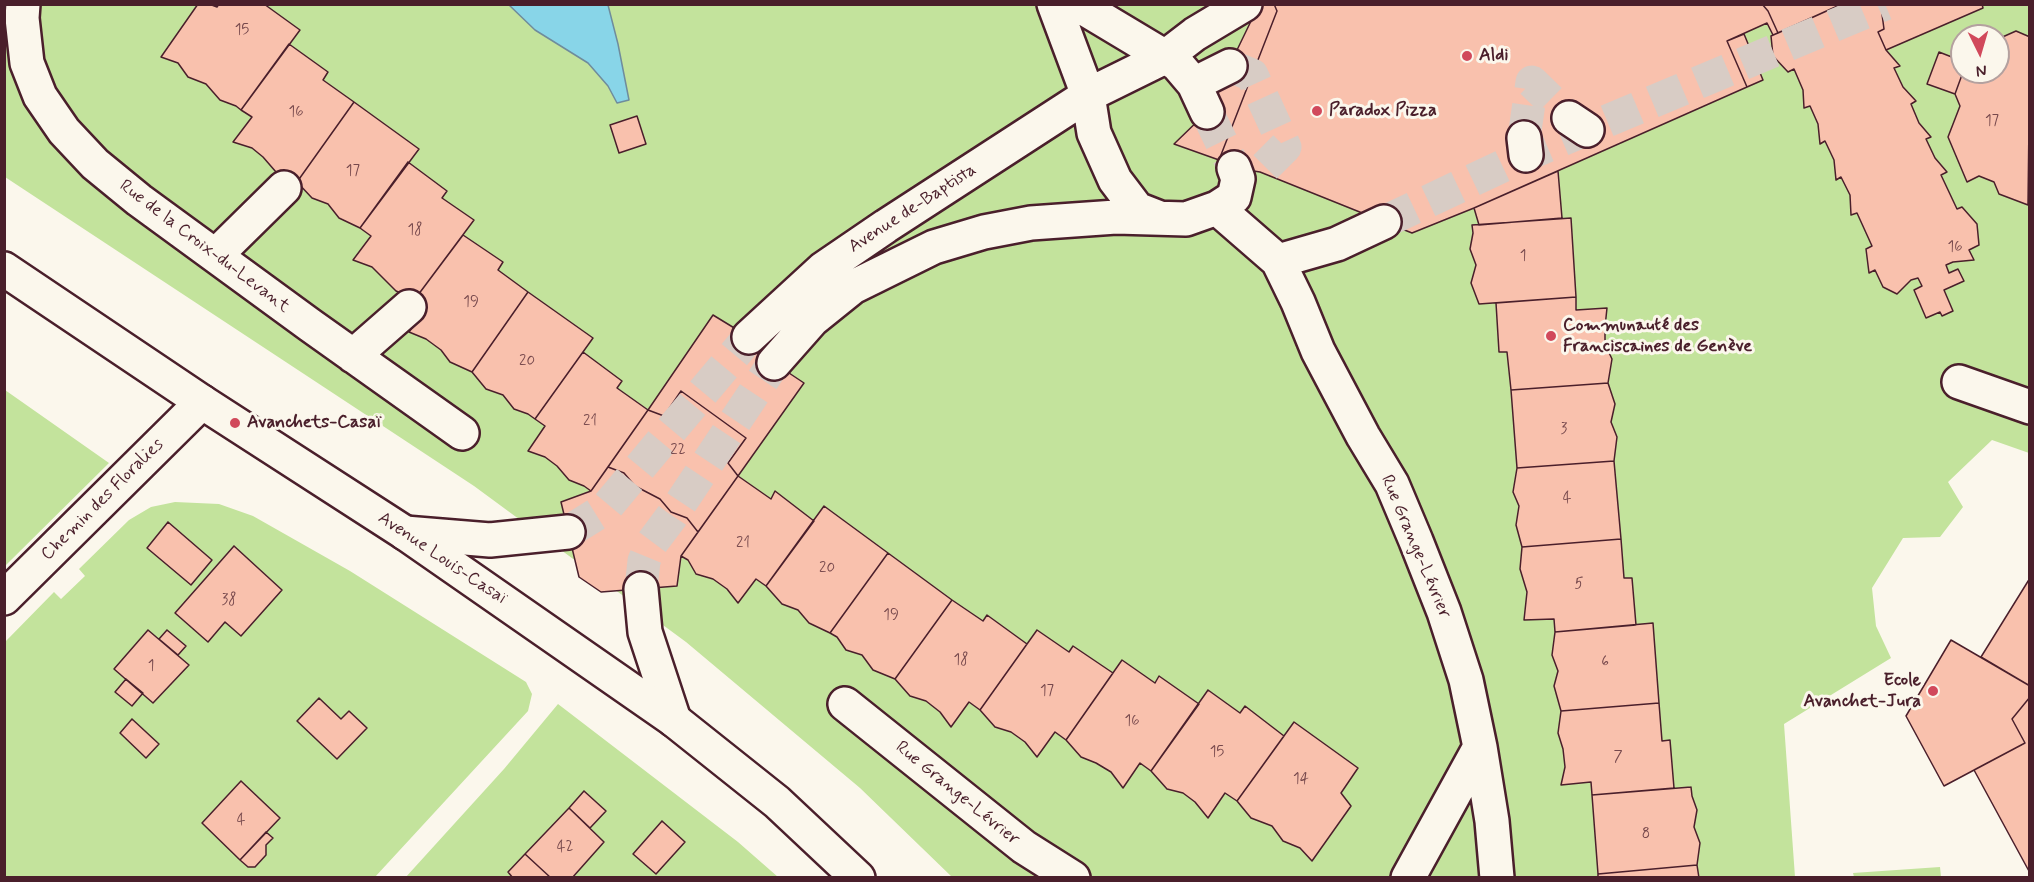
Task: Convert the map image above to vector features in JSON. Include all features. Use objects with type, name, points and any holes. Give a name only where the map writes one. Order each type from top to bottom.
[{"type":"street","name":"Rue de la Croix-du-Levant","points":[[23,4],[22,18],[27,63],[40,96],[64,131],[95,164],[139,200],[462,433]]},
{"type":"street","points":[[1054,4],[1088,94],[1094,133],[1115,180],[1137,210],[1173,218],[1217,208],[1234,197],[1244,173]]},
{"type":"street","points":[[1077,4],[1178,64],[1201,98],[1230,66]]},
{"type":"street","points":[[1165,57],[1195,34],[1245,4]]},
{"type":"street","name":"Avenue de-Baptista","points":[[749,337],[823,269],[1088,94],[1165,57]]},
{"type":"street","points":[[216,255],[284,188]]},
{"type":"street","points":[[1217,208],[1278,261],[1337,244],[1384,222]]},
{"type":"street","name":"Avenue de-Baptista","points":[[774,363],[812,320],[854,287],[885,269],[934,247],[984,232],[1031,223],[1116,217],[1173,218]]},
{"type":"street","name":"Rue Grange-Lévrier","points":[[1278,261],[1318,351],[1363,436],[1392,484],[1444,612],[1466,680],[1480,747],[1492,821],[1497,878]]},
{"type":"street","name":"Avenue Louis-Casaï","points":[[4,269],[202,402],[405,533],[674,720],[777,802],[858,878]]},
{"type":"street","points":[[353,356],[409,307]]},
{"type":"street","points":[[1959,382],[2030,407]]},
{"type":"street","name":"Chemin des Floralies","points":[[4,598],[202,402]]},
{"type":"street","points":[[405,533],[490,540],[568,532]]},
{"type":"street","points":[[641,588],[645,632],[674,720]]},
{"type":"street","name":"Rue Grange-Lévrier","points":[[844,704],[1024,847],[1073,878]]},
{"type":"street","points":[[1408,878],[1480,747]]},
{"type":"green space","points":[[5,5],[2029,5],[2029,453],[1992,440],[1948,482],[1963,507],[1940,537],[1903,538],[1872,588],[1876,626],[1891,658],[1784,724],[1795,877],[952,877],[860,788],[686,642],[474,486],[5,177]]},
{"type":"green space","points":[[5,390],[109,463],[5,566]]},
{"type":"green space","points":[[175,502],[219,504],[253,516],[350,571],[526,682],[532,694],[528,711],[375,877],[5,878],[5,642],[54,592],[61,599],[85,576],[79,569],[129,520],[151,507]]},
{"type":"green space","points":[[558,704],[738,842],[778,877],[405,878],[504,769]]},
{"type":"green space","points":[[1940,867],[1941,877],[1854,877],[1853,873]]},
{"type":"water","points":[[509,5],[608,5],[629,100],[617,103],[608,86],[588,63],[535,30]]},
{"type":"building","points":[[198,4],[217,7],[219,4],[264,4],[300,30],[241,110],[220,100],[206,84],[188,77],[178,63],[161,57]]},
{"type":"building","points":[[1248,4],[1274,4],[1277,11],[1219,160],[1174,144],[1207,112],[1252,19]]},
{"type":"building","points":[[1274,4],[1762,4],[1768,11],[1778,33],[1773,35],[1767,23],[1727,41],[1747,87],[1474,208],[1412,233],[1260,172],[1234,168],[1219,160],[1277,11]]},
{"type":"building","points":[[1762,4],[1842,4],[1778,33],[1768,11]]},
{"type":"building","points":[[1842,4],[1879,4],[1881,7],[1884,29],[1878,32],[1886,50],[1900,66],[1894,68],[1903,87],[1916,101],[1911,104],[1919,123],[1931,137],[1926,139],[1935,158],[1947,172],[1941,175],[1957,209],[1962,207],[1977,224],[1979,245],[1969,250],[1974,260],[1946,265],[1949,273],[1958,269],[1964,281],[1944,290],[1953,311],[1942,316],[1940,312],[1926,318],[1914,290],[1922,286],[1918,278],[1911,280],[1897,294],[1883,287],[1875,270],[1869,273],[1866,249],[1872,246],[1857,213],[1851,215],[1850,195],[1841,177],[1836,180],[1834,160],[1825,141],[1820,144],[1818,124],[1810,106],[1804,108],[1803,90],[1794,69],[1788,72],[1773,56],[1771,36]]},
{"type":"building","points":[[1879,4],[1982,4],[1983,8],[1886,50],[1878,32],[1884,29]]},
{"type":"building","points":[[2016,31],[2030,37],[2028,205],[1999,194],[1994,182],[1979,176],[1967,182],[1948,137],[1960,106],[1955,94],[1959,84],[2010,84],[2010,34]]},
{"type":"building","points":[[1744,34],[1763,80],[1747,87],[1727,41]]},
{"type":"building","points":[[289,44],[328,72],[323,80],[354,102],[297,182],[276,172],[252,148],[233,142],[252,117],[241,110]]},
{"type":"building","points":[[1939,52],[1950,56],[1950,84],[1959,84],[1955,94],[1927,84]]},
{"type":"building","points":[[354,102],[419,149],[360,228],[339,218],[328,204],[312,198],[297,182]]},
{"type":"building","points":[[637,116],[646,144],[619,153],[610,125]]},
{"type":"building","points":[[408,162],[447,191],[442,198],[474,220],[415,299],[396,291],[372,267],[353,260],[371,236],[360,228]]},
{"type":"building","points":[[1558,171],[1562,218],[1479,225],[1474,208]]},
{"type":"building","points":[[1571,218],[1576,297],[1479,304],[1471,283],[1476,265],[1470,249],[1472,225]]},
{"type":"building","points":[[463,235],[503,262],[498,270],[528,292],[472,372],[450,362],[441,350],[426,339],[409,332],[426,307],[415,299]]},
{"type":"building","points":[[528,292],[593,338],[535,419],[514,409],[503,395],[486,389],[472,372]]},
{"type":"building","name":"Communauté des Franciscaines de Genève","points":[[1576,297],[1576,310],[1607,308],[1605,344],[1612,359],[1608,383],[1511,390],[1507,352],[1499,352],[1496,303]]},
{"type":"building","points":[[713,315],[749,337],[774,363],[804,383],[738,476],[728,463],[746,438],[681,391],[664,416],[648,410]]},
{"type":"building","points":[[583,352],[622,381],[617,388],[648,410],[591,491],[569,480],[557,466],[545,457],[528,451],[545,426],[535,419]]},
{"type":"building","points":[[1608,383],[1615,404],[1611,422],[1617,437],[1614,461],[1517,468],[1511,390]]},
{"type":"building","points":[[681,391],[746,438],[728,463],[738,476],[698,532],[687,518],[671,512],[660,499],[635,486],[624,473],[608,467],[648,410],[664,416]]},
{"type":"building","points":[[1614,461],[1621,539],[1522,547],[1516,525],[1519,506],[1513,492],[1517,468]]},
{"type":"building","points":[[608,467],[624,473],[635,486],[660,499],[671,512],[687,518],[698,532],[681,556],[677,586],[601,592],[579,577],[561,502],[591,491]]},
{"type":"building","points":[[738,476],[771,499],[775,491],[814,521],[766,586],[756,579],[738,603],[727,589],[713,579],[696,574],[688,560],[681,556]]},
{"type":"building","points":[[824,506],[888,553],[830,633],[809,623],[798,610],[782,604],[766,586]]},
{"type":"building","points":[[168,522],[212,560],[191,585],[147,548]]},
{"type":"building","points":[[1621,539],[1624,578],[1632,578],[1636,625],[1555,632],[1554,619],[1524,620],[1527,592],[1520,569],[1522,547]]},
{"type":"building","points":[[234,546],[282,590],[241,636],[225,622],[208,642],[175,613]]},
{"type":"building","points":[[888,553],[952,600],[895,679],[873,670],[862,655],[846,650],[837,637],[830,633]]},
{"type":"building","points":[[2030,578],[2030,686],[1981,657]]},
{"type":"building","points":[[952,600],[983,621],[987,615],[1027,644],[980,710],[969,702],[951,727],[940,712],[926,701],[910,696],[895,679]]},
{"type":"building","points":[[1653,623],[1659,703],[1561,711],[1554,686],[1558,671],[1552,655],[1555,632]]},
{"type":"building","points":[[148,630],[189,665],[153,703],[114,669]]},
{"type":"building","points":[[167,630],[186,646],[178,655],[159,639]]},
{"type":"building","points":[[1037,630],[1069,652],[1073,646],[1113,673],[1066,740],[1055,732],[1037,757],[1025,742],[1011,732],[995,727],[980,710]]},
{"type":"building","points":[[1951,640],[2030,686],[2030,697],[2012,719],[2025,743],[1944,786],[1906,716]]},
{"type":"building","points":[[1122,660],[1155,683],[1159,676],[1199,704],[1151,771],[1140,763],[1123,788],[1111,772],[1081,757],[1066,740]]},
{"type":"building","points":[[126,679],[143,693],[132,706],[115,692]]},
{"type":"building","points":[[1208,690],[1240,713],[1245,706],[1284,736],[1237,801],[1225,793],[1208,818],[1195,802],[1183,793],[1167,789],[1151,771]]},
{"type":"building","points":[[2030,697],[2030,873],[1974,770],[2025,743],[2012,719]]},
{"type":"building","points":[[319,698],[341,719],[349,711],[367,728],[337,759],[297,721]]},
{"type":"building","points":[[1659,703],[1662,741],[1670,740],[1674,788],[1592,795],[1591,782],[1561,785],[1565,767],[1558,733],[1561,711]]},
{"type":"building","points":[[132,719],[159,744],[146,758],[120,733]]},
{"type":"building","points":[[1294,722],[1358,768],[1341,793],[1351,806],[1312,861],[1300,848],[1283,841],[1272,826],[1251,818],[1237,801]]},
{"type":"building","points":[[241,781],[280,818],[240,860],[202,823]]},
{"type":"building","points":[[1691,787],[1697,810],[1694,827],[1700,843],[1697,865],[1598,874],[1592,795]]},
{"type":"building","points":[[584,791],[606,811],[590,828],[569,808]]},
{"type":"building","points":[[569,808],[604,842],[572,878],[551,878],[525,854]]},
{"type":"building","points":[[662,821],[685,842],[656,874],[633,854]]},
{"type":"building","points":[[266,832],[273,838],[266,845],[266,855],[255,867],[248,867],[240,860]]},
{"type":"building","points":[[525,854],[551,878],[513,878],[508,872]]},
{"type":"building","points":[[1697,865],[1699,878],[1598,878],[1598,874]]},
{"type":"tunnel","points":[[1384,222],[1526,155],[1885,4]]},
{"type":"tunnel","points":[[1230,66],[1252,75],[1285,147],[1260,172]]},
{"type":"tunnel","points":[[1524,138],[1532,82],[1569,118]]},
{"type":"tunnel","points":[[1207,112],[1234,168]]},
{"type":"tunnel","points":[[568,532],[605,509],[749,337]]},
{"type":"tunnel","points":[[641,589],[644,561],[651,544],[774,363]]},
{"type":"place","name":"Aldi","points":[[1467,56]]},
{"type":"place","name":"Paradox Pizza","points":[[1317,111]]},
{"type":"place","name":"Communauté des Franciscaines de Genève","points":[[1551,336]]},
{"type":"place","name":"Avanchets-Casaï","points":[[235,423]]},
{"type":"place","name":"Ecole Avanchet-Jura","points":[[1933,691]]}]
